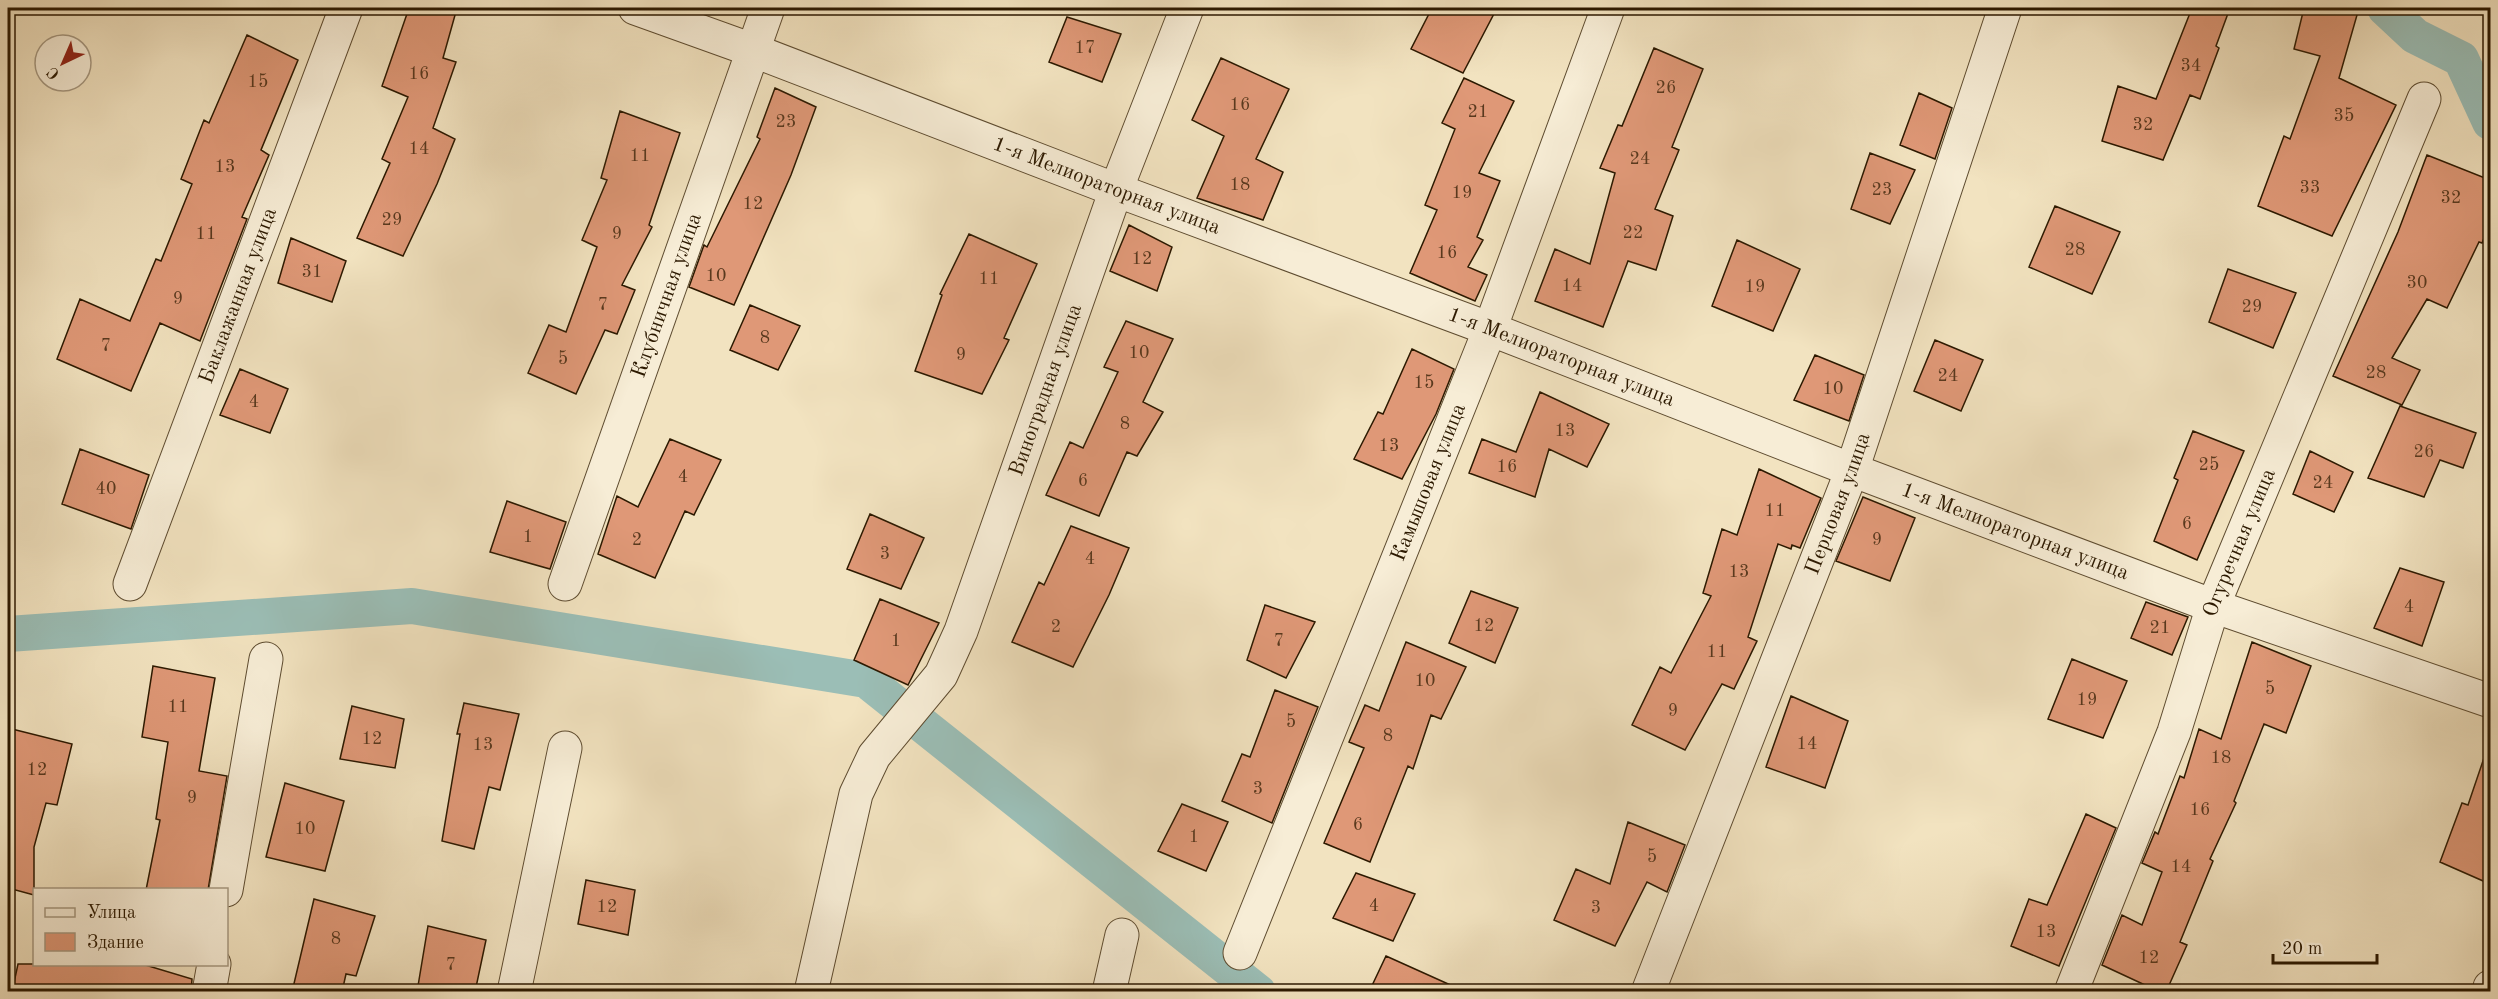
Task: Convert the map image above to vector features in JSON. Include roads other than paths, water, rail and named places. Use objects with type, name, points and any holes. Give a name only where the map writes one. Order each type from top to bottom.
[{"type":"street","name":"Баклажанная улица","points":[[130,584],[346,8]]},
{"type":"street","name":"1-я Мелиораторная улица","points":[[635,8],[752,50],[1116,190],[1490,329],[1852,470],[2212,606],[2490,701]]},
{"type":"street","name":"Клубничная улица","points":[[565,584],[768,8]]},
{"type":"street","name":"Виноградная улица","points":[[811,992],[856,794],[874,756],[941,675],[962,631],[1116,190],[1187,8]]},
{"type":"street","name":"Камышовая улица","points":[[1240,953],[1490,329],[1608,8]]},
{"type":"street","name":"Перцовая улица","points":[[1648,992],[1852,470],[2005,8]]},
{"type":"street","name":"Огуречная улица","points":[[2071,992],[2174,732],[2212,606],[2424,99]]},
{"type":"street","points":[[226,888],[266,659]]},
{"type":"street","points":[[514,992],[565,748]]},
{"type":"street","points":[[1109,992],[1122,935]]},
{"type":"street","points":[[209,992],[213,966]]},
{"type":"waterway","points":[[2385,8],[2415,36],[2461,59],[2490,122]]},
{"type":"waterway","points":[[8,634],[412,606],[866,680],[1258,992]]}]
